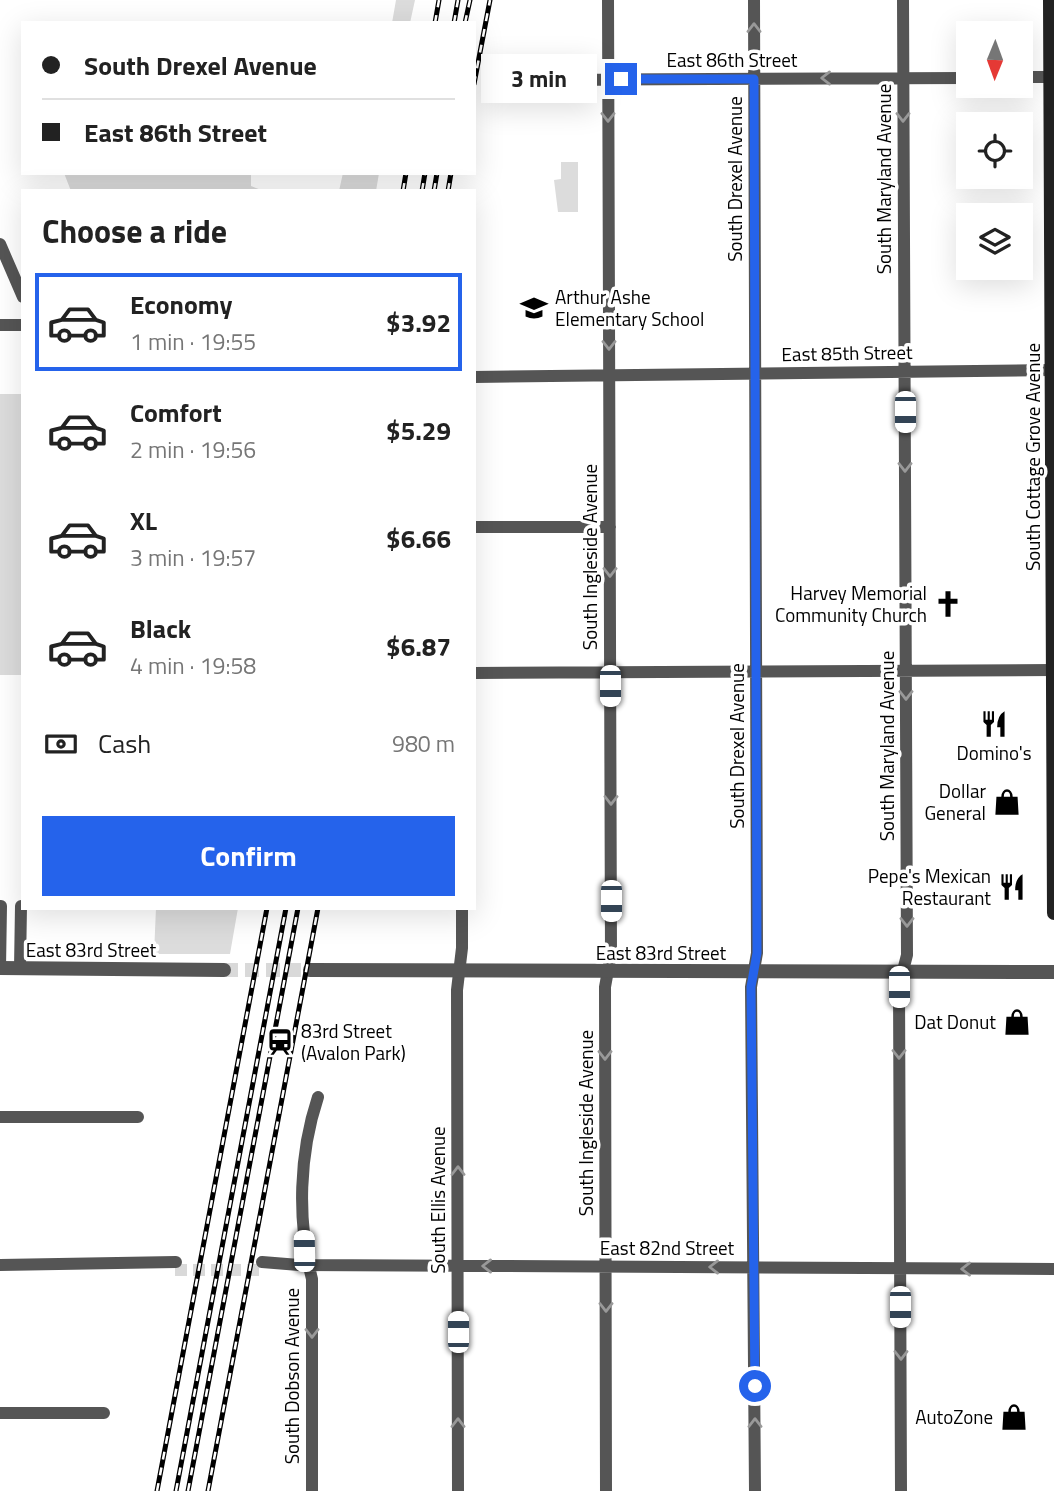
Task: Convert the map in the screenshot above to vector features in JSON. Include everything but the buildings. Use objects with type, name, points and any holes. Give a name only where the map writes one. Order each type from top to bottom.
[{"type":"main road","name":"South Cottage Grove Avenue","points":[[1050,0],[1054,913]]},
{"type":"street","name":"South Ingleside Avenue","points":[[607,1491],[605,986],[611,954],[608,0]]},
{"type":"street","name":"South Drexel Avenue","points":[[754,0],[757,953],[751,987],[755,1491]]},
{"type":"street","name":"South Maryland Avenue","points":[[901,1491],[899,986],[907,955],[903,0]]},
{"type":"street","points":[[1033,77],[1051,77]]},
{"type":"street","name":"East 86th Street","points":[[496,80],[956,78]]},
{"type":"street","points":[[0,244],[21,292]]},
{"type":"street","points":[[0,325],[21,325]]},
{"type":"street","name":"East 85th Street","points":[[476,377],[1052,370]]},
{"type":"street","points":[[476,527],[610,527]]},
{"type":"street","points":[[476,673],[1054,670]]},
{"type":"street","points":[[0,968],[1,906]]},
{"type":"street","points":[[20,968],[21,906]]},
{"type":"street","name":"South Ellis Avenue","points":[[458,1491],[462,910]]},
{"type":"street","name":"East 83rd Street","points":[[0,968],[225,970]]},
{"type":"street","name":"East 83rd Street","points":[[310,970],[1054,972]]},
{"type":"street","name":"South Dobson Avenue","points":[[312,1491],[312,1289],[304,1251],[303,1161],[306,1134],[318,1097]]},
{"type":"street","points":[[0,1116],[138,1117]]},
{"type":"street","points":[[0,1265],[119,1265],[135,1270],[176,1266]]},
{"type":"street","name":"East 82nd Street","points":[[261,1266],[1054,1269]]},
{"type":"street","points":[[0,1413],[104,1413]]},
{"type":"shaded area","points":[[396,0],[415,0],[410,21],[392,21]]},
{"type":"shaded area","points":[[561,162],[578,162],[578,212],[558,212],[554,180],[561,179]]},
{"type":"shaded area","points":[[65,175],[251,175],[251,186],[259,189],[70,189]]},
{"type":"shaded area","points":[[343,175],[379,175],[376,189],[339,189]]},
{"type":"shaded area","points":[[0,394],[21,394],[21,675],[0,675]]},
{"type":"shaded area","points":[[156,910],[238,910],[230,954],[154,954]]},
{"type":"tunnel","points":[[224,970],[310,970]]},
{"type":"tunnel","points":[[175,1270],[261,1270]]},
{"type":"railway","points":[[435,21],[439,0]]},
{"type":"railway","points":[[454,21],[458,0]]},
{"type":"railway","points":[[465,21],[470,0]]},
{"type":"railway","points":[[476,74],[490,0]]},
{"type":"railway","points":[[403,189],[406,175]]},
{"type":"railway","points":[[422,189],[425,175]]},
{"type":"railway","points":[[434,189],[437,175]]},
{"type":"railway","points":[[448,189],[451,175]]},
{"type":"railway","points":[[157,1491],[267,910]]},
{"type":"railway","points":[[176,1491],[286,910]]},
{"type":"railway","points":[[188,1491],[298,910]]},
{"type":"railway","points":[[208,1491],[318,910]]},
{"type":"place","name":"Arthur Ashe Elementary School","points":[[534,308]]},
{"type":"place","name":"Harvey Memorial Community Church","points":[[948,604]]},
{"type":"place","name":"Domino's","points":[[994,724]]},
{"type":"place","name":"Dollar General","points":[[1007,802]]},
{"type":"place","name":"Pepe's Mexican Restaurant","points":[[1012,887]]},
{"type":"place","name":"Dat Donut","points":[[1017,1022]]},
{"type":"place","name":"83rd Street (Avalon Park)","points":[[280,1042]]},
{"type":"place","name":"AutoZone","points":[[1014,1417]]},
{"type":"route","points":[[621,79],[754,79],[757,953],[751,987],[755,1386]]}]
